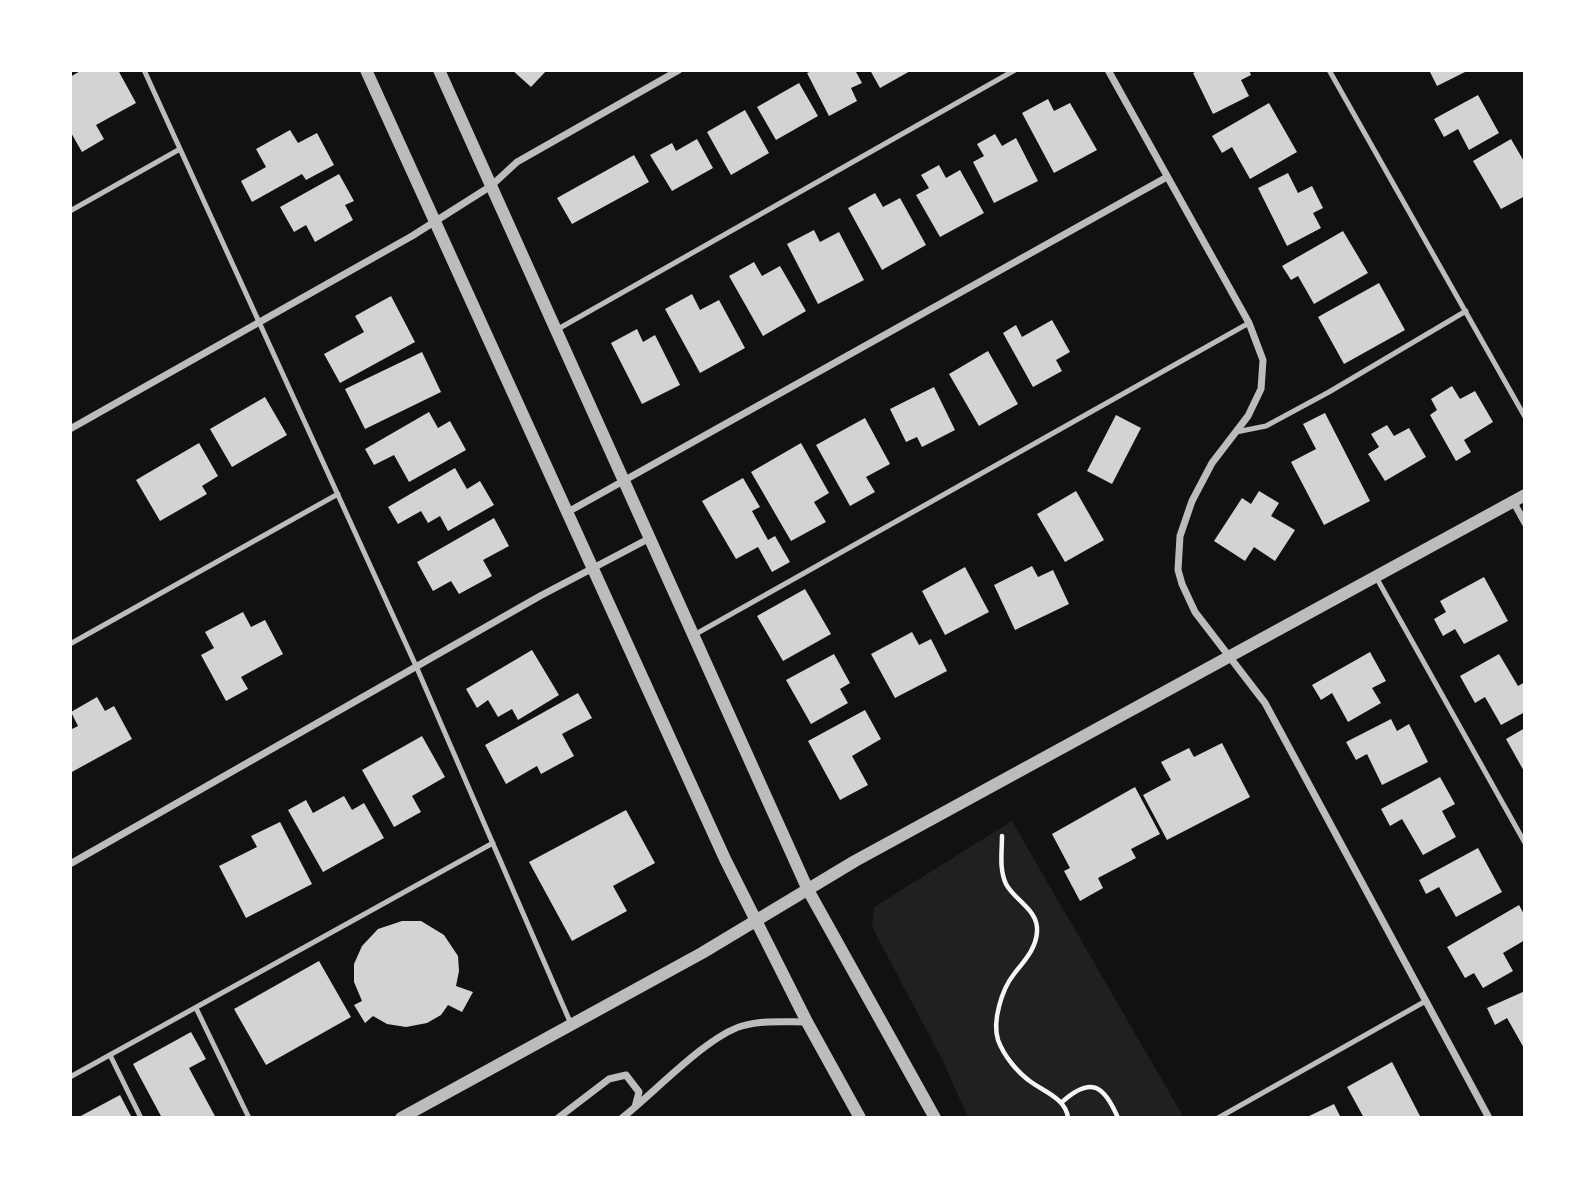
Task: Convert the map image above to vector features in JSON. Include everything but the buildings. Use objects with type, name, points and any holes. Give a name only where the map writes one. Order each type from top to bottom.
[{"type":"street","points":[[366,70],[674,750],[807,1022],[860,1118]]},
{"type":"street","points":[[439,70],[808,890],[935,1118]]},
{"type":"street","points":[[70,429],[412,236],[491,186],[517,162],[679,70]]},
{"type":"street","points":[[1108,70],[1249,323],[1260,348],[1264,374],[1254,405],[1212,463],[1192,501],[1180,536],[1178,554],[1178,570],[1186,596],[1195,612],[1265,704],[1489,1118]]},
{"type":"street","points":[[566,513],[1167,177]]},
{"type":"street","points":[[401,1118],[702,953],[855,861],[1519,498],[1525,523]]},
{"type":"street","points":[[70,863],[592,568],[650,538]]},
{"type":"street","points":[[622,1118],[709,1044],[730,1031],[752,1024],[807,1022]]},
{"type":"street","points":[[558,1118],[609,1079],[626,1076],[639,1092],[635,1108]]},
{"type":"lane","points":[[144,70],[416,667],[571,1024]]},
{"type":"lane","points":[[556,330],[1015,70]]},
{"type":"lane","points":[[1329,70],[1525,417]]},
{"type":"lane","points":[[70,211],[180,149]]},
{"type":"lane","points":[[1236,432],[1266,426],[1466,311]]},
{"type":"lane","points":[[694,635],[1249,323]]},
{"type":"lane","points":[[70,644],[338,494]]},
{"type":"lane","points":[[1376,577],[1525,843]]},
{"type":"lane","points":[[70,1077],[493,844]]},
{"type":"lane","points":[[1218,1118],[1424,1002]]},
{"type":"lane","points":[[196,1007],[249,1118]]},
{"type":"lane","points":[[110,1055],[141,1118]]},
{"type":"path","points":[[1002,836],[1001,866],[1005,882],[1036,919],[1038,931],[1033,947],[1011,976],[997,1013],[995,1027],[999,1042],[1019,1072],[1062,1102],[1068,1118]]},
{"type":"path","points":[[1062,1102],[1087,1085],[1098,1088],[1108,1095],[1118,1118]]},
{"type":"shaded area","points":[[1012,821],[1184,1118],[968,1118],[943,1061],[872,927],[874,907]]}]
